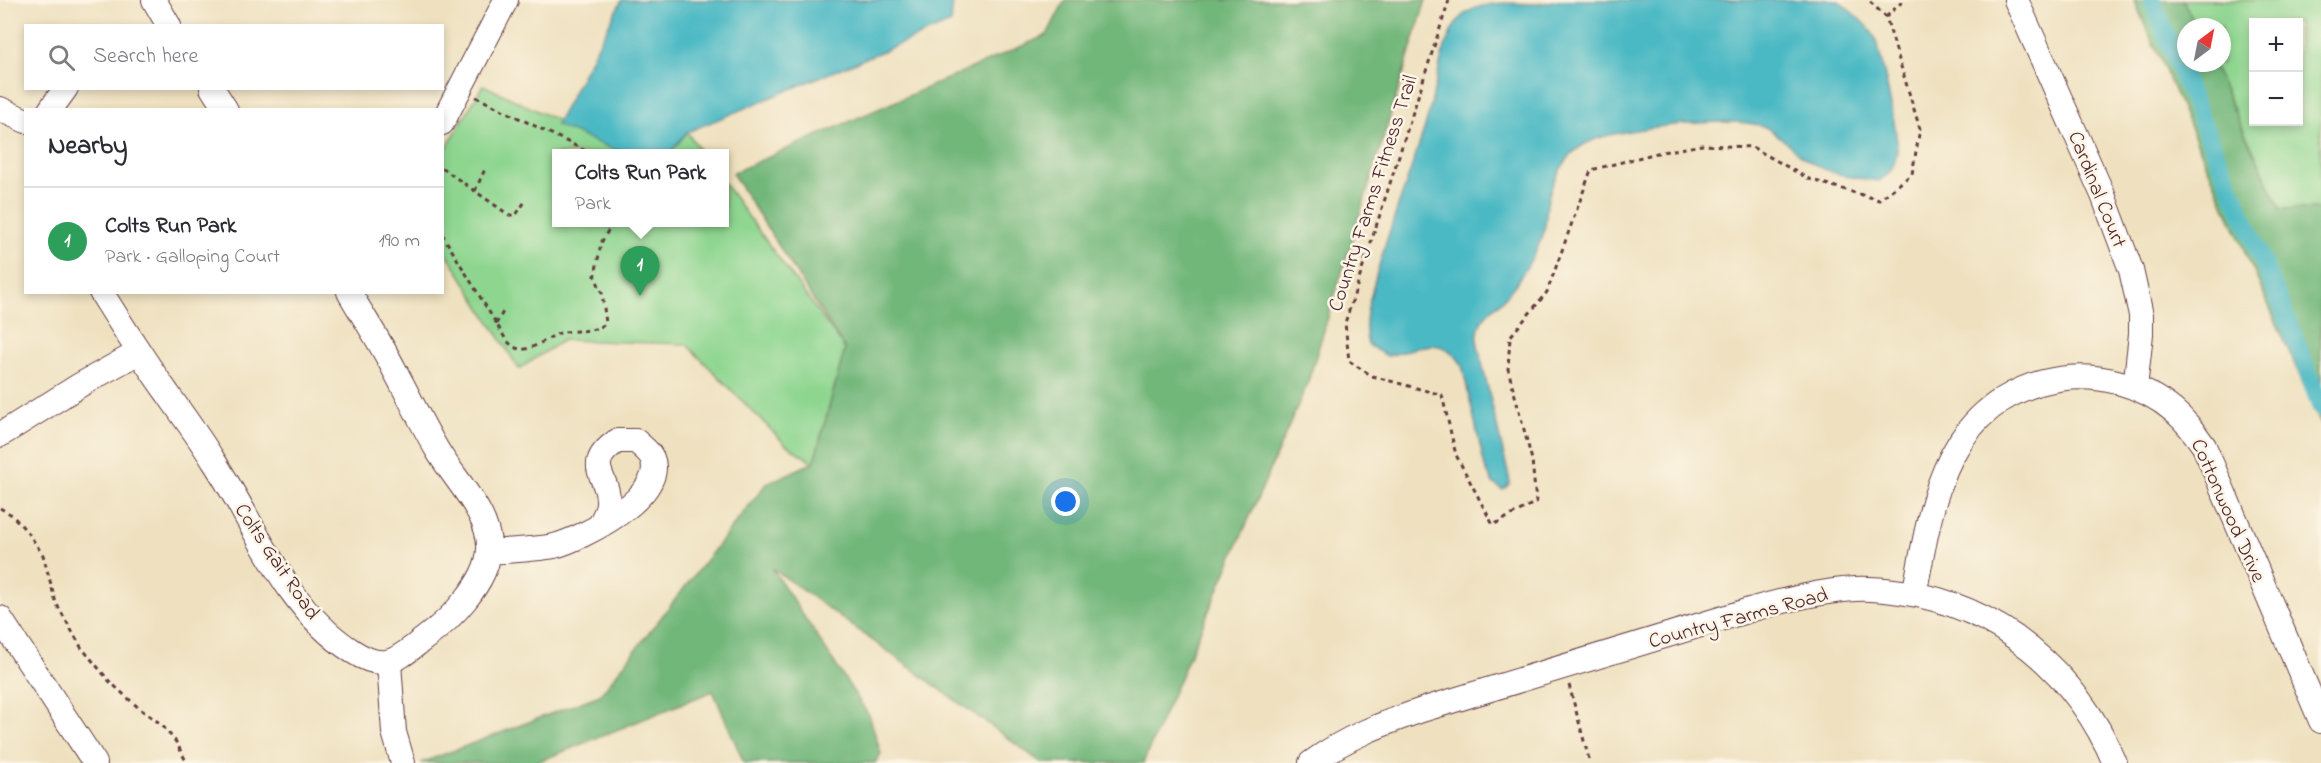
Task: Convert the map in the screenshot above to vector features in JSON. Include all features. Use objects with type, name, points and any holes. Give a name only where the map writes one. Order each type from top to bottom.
[{"type":"street","points":[[154,0],[165,24]]},
{"type":"street","points":[[444,120],[506,0]]},
{"type":"street","name":"Cardinal Court","points":[[2016,0],[2103,195],[2131,270],[2141,315],[2135,388]]},
{"type":"street","points":[[51,108],[65,90]]},
{"type":"street","points":[[213,90],[225,108]]},
{"type":"street","points":[[0,109],[24,120]]},
{"type":"street","name":"Colts Gait Road","points":[[102,294],[213,460],[250,524],[303,606],[316,621],[350,650],[368,661],[389,663]]},
{"type":"street","points":[[350,294],[447,466],[477,510],[487,530],[489,552],[478,580],[458,609],[435,631],[389,663],[394,732],[403,763]]},
{"type":"street","points":[[0,435],[139,352]]},
{"type":"street","name":"Cottonwood Drive","points":[[1914,594],[1929,525],[1944,474],[1959,443],[1988,409],[2028,385],[2072,376],[2095,378],[2135,388],[2175,411],[2204,446],[2321,721]]},
{"type":"street","points":[[489,552],[553,546],[576,538],[600,525]]},
{"type":"street","name":"Country Farms Road","points":[[1311,763],[1349,738],[1398,718],[1753,609],[1805,596],[1857,589],[1914,594],[1954,606],[2000,627],[2041,657],[2076,694],[2091,715],[2115,763]]},
{"type":"street","points":[[0,618],[95,763]]},
{"type":"path","name":"Country Farms Fitness Trail","points":[[1449,0],[1346,323],[1347,342],[1349,361],[1372,376],[1442,395],[1456,455],[1493,525],[1536,502],[1532,460],[1508,369],[1510,337],[1547,292],[1591,170],[1656,153],[1702,145],[1752,147],[1809,179],[1880,200],[1912,174],[1920,129],[1886,17],[1868,0]]},
{"type":"path","points":[[1886,17],[1904,0]]},
{"type":"path","points":[[461,90],[584,149]]},
{"type":"path","points":[[444,169],[509,215],[516,215],[526,200]]},
{"type":"path","points":[[475,191],[485,169]]},
{"type":"path","points":[[444,237],[510,345],[526,349],[557,334],[601,327],[606,323],[602,293],[595,276],[601,243],[610,227]]},
{"type":"path","points":[[496,324],[504,310]]},
{"type":"path","points":[[0,508],[12,515],[43,555],[56,603],[81,647],[110,682],[140,710],[161,724],[176,742],[187,763]]},
{"type":"path","points":[[1569,683],[1590,763]]},
{"type":"green space","points":[[1065,0],[1426,0],[1308,382],[1143,763],[1042,763],[772,568],[870,717],[881,754],[875,763],[744,763],[713,691],[535,763],[421,763],[600,695],[766,484],[814,462],[845,349],[732,173],[1047,35]]},
{"type":"green space","points":[[2134,0],[2183,0],[2192,18],[2177,18],[2177,72],[2216,72],[2280,209],[2321,209],[2321,424]]},
{"type":"green space","points":[[2183,0],[2321,0],[2321,209],[2281,209],[2216,72],[2231,72],[2231,18],[2192,18]]},
{"type":"green space","points":[[483,85],[618,149],[552,149],[552,227],[729,227],[729,190],[845,349],[814,463],[785,444],[686,344],[563,340],[519,369],[444,249],[444,152]]},
{"type":"green space","points":[[687,132],[699,149],[673,149]]},
{"type":"water","points":[[622,0],[953,0],[951,23],[687,132],[673,149],[613,149],[556,125]]},
{"type":"water","points":[[1558,0],[1838,0],[1862,21],[1874,36],[1892,112],[1897,142],[1896,155],[1890,172],[1879,181],[1851,177],[1831,172],[1814,164],[1767,128],[1734,122],[1666,126],[1624,132],[1593,140],[1574,152],[1552,185],[1544,232],[1534,254],[1513,288],[1486,316],[1479,328],[1478,346],[1510,483],[1503,490],[1493,483],[1485,467],[1462,365],[1446,348],[1437,346],[1418,347],[1387,356],[1368,345],[1366,318],[1384,249],[1430,111],[1448,38],[1455,26],[1462,16],[1478,7],[1505,3],[1538,4]]},
{"type":"waterway","points":[[2152,0],[2281,305],[2321,408]]},
{"type":"place","name":"Colts Run Park","points":[[640,296]]}]
